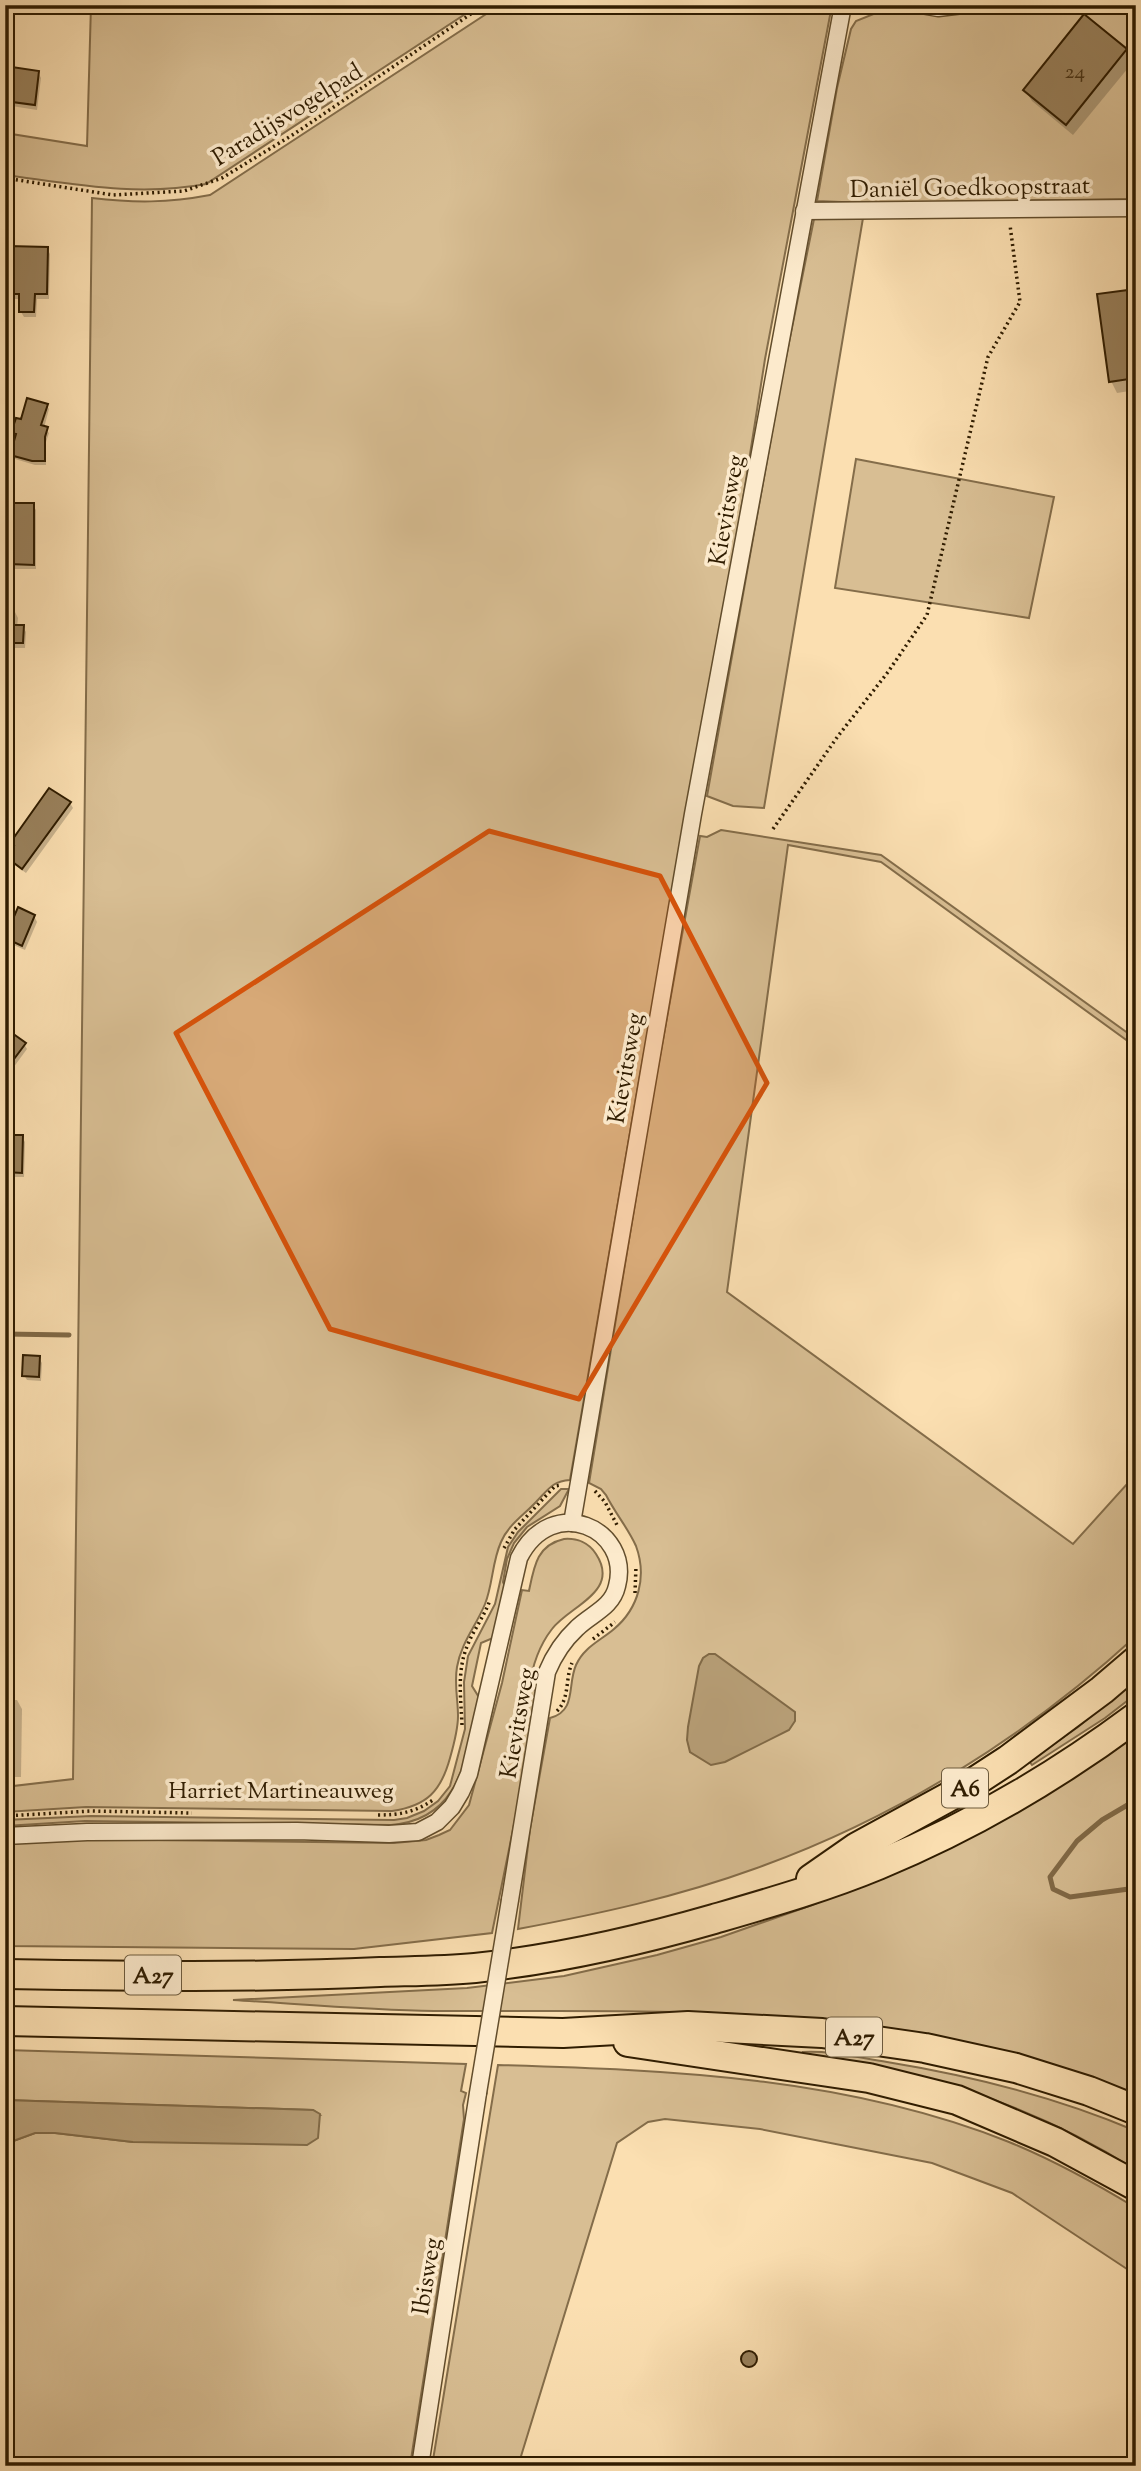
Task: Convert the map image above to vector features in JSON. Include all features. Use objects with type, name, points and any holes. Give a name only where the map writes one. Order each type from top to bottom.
[{"type":"highway","name":"A6","points":[[783,1899],[857,1847],[965,1788],[1008,1760],[1102,1690],[1136,1661]]},
{"type":"highway","name":"A6","points":[[783,1899],[878,1865],[947,1833],[1063,1766],[1136,1717]]},
{"type":"highway","name":"A27","points":[[5,1974],[300,1976],[474,1968],[563,1956],[631,1943],[783,1899]]},
{"type":"highway","name":"A27","points":[[5,2021],[563,2033],[688,2026],[822,2033],[925,2048],[1016,2068],[1089,2091],[1136,2110]]},
{"type":"highway","name":"A27","points":[[563,2033],[760,2060],[907,2086],[957,2100],[1055,2142],[1136,2186]]},
{"type":"street","name":"Kievitsweg","points":[[478,2093],[547,1672],[561,1645],[576,1628],[603,1609],[617,1588],[617,1560],[606,1539],[589,1528],[572,1523],[693,814],[843,5]]},
{"type":"street","points":[[882,5],[902,5]]},
{"type":"street","points":[[921,5],[938,8],[963,5]]},
{"type":"street","name":"Daniël Goedkoopstraat","points":[[804,211],[1136,208]]},
{"type":"street","name":"Harriet Martineauweg","points":[[5,1836],[87,1832],[298,1830],[389,1834],[418,1832],[437,1822],[456,1800],[469,1774],[519,1558],[537,1533],[560,1522],[572,1523]]},
{"type":"street","name":"Ibisweg","points":[[420,2466],[478,2093]]},
{"type":"path","name":"Paradijsvogelpad","points":[[5,178],[113,195],[184,191],[222,178],[294,134],[484,5]]},
{"type":"path","points":[[773,829],[927,615],[988,356],[1020,302],[1007,209]]},
{"type":"path","points":[[500,1560],[514,1529],[555,1486],[578,1485]]},
{"type":"path","points":[[462,1726],[459,1685],[461,1664],[492,1594]]},
{"type":"path","name":"Harriet Martineauweg","points":[[368,1815],[408,1813],[418,1810],[438,1795]]},
{"type":"path","name":"Harriet Martineauweg","points":[[5,1816],[90,1811],[201,1813]]},
{"type":"highlighted area","points":[[489,831],[660,876],[767,1083],[579,1399],[330,1329],[176,1033]]},
{"type":"shaded area","points":[[91,5],[479,5],[206,184],[180,188],[130,189],[5,175],[5,133],[87,146]]},
{"type":"shaded area","points":[[500,5],[832,5],[765,359],[743,499],[570,1480],[551,1487],[512,1525],[501,1542],[485,1604],[459,1658],[456,1679],[458,1721],[450,1758],[437,1788],[423,1801],[392,1811],[86,1807],[5,1812],[5,1787],[73,1779],[92,198],[151,201],[210,195]]},
{"type":"shaded area","points":[[986,5],[1136,5],[1136,199],[866,203],[817,201],[837,88],[851,29],[856,21],[876,13],[958,13]]},
{"type":"shaded area","points":[[863,218],[764,808],[733,806],[707,796],[781,382],[814,219]]},
{"type":"shaded area","points":[[856,459],[1054,497],[1029,618],[835,588]]},
{"type":"shaded area","points":[[721,830],[881,855],[1136,1039],[1136,1047],[881,862],[788,845],[727,1292],[1073,1544],[1136,1474],[1136,1636],[1050,1708],[1004,1741],[957,1772],[858,1826],[754,1869],[696,1888],[608,1911],[518,1929],[530,1829],[550,1718],[564,1710],[568,1703],[573,1673],[579,1659],[623,1621],[638,1591],[641,1569],[636,1546],[606,1495],[589,1483],[652,1100],[700,836],[707,837]]},
{"type":"shaded area","points":[[561,1489],[569,1489],[560,1506],[527,1527],[514,1543],[507,1559],[503,1582],[505,1586],[493,1638],[481,1643],[472,1686],[480,1699],[470,1742],[457,1781],[447,1798],[433,1811],[415,1820],[391,1825],[85,1821],[5,1826],[5,1820],[91,1816],[394,1820],[424,1811],[438,1801],[450,1786],[465,1729],[464,1682],[468,1656],[495,1604],[508,1547],[518,1532]]},
{"type":"shaded area","points":[[564,1539],[582,1542],[593,1550],[602,1567],[602,1579],[590,1597],[552,1629],[539,1650],[534,1665],[529,1689],[536,1690],[517,1810],[492,1933],[354,1949],[5,1946],[5,1844],[79,1839],[394,1843],[426,1840],[450,1830],[469,1805],[502,1683],[522,1590],[529,1591],[535,1565],[542,1551]]},
{"type":"shaded area","points":[[709,1654],[715,1654],[795,1712],[795,1721],[789,1730],[725,1762],[711,1765],[690,1752],[687,1740],[699,1666]]},
{"type":"shaded area","points":[[1136,1679],[1136,1694],[1105,1718],[1032,1765],[1029,1761],[1078,1727]]},
{"type":"shaded area","points":[[1136,1734],[1136,2096],[981,2047],[917,2033],[829,2021],[716,2013],[409,2010],[233,2000],[467,1988],[564,1976],[721,1937],[881,1877]]},
{"type":"shaded area","points":[[5,2050],[466,2064],[461,2091],[466,2093],[464,2119],[410,2466],[5,2466],[5,2144],[35,2133],[133,2142],[210,2142],[320,2115],[313,2110],[5,2100]]},
{"type":"shaded area","points":[[802,2052],[845,2055],[951,2074],[1014,2089],[1075,2108],[1136,2131],[1136,2170],[1060,2128],[979,2095],[923,2078]]},
{"type":"shaded area","points":[[498,2065],[693,2074],[757,2081],[885,2103],[947,2120],[1042,2156],[1136,2208],[1136,2275],[1012,2193],[932,2163],[760,2129],[665,2119],[648,2122],[617,2143],[518,2466],[432,2466]]},
{"type":"shaded area","points":[[5,2100],[313,2110],[320,2114],[318,2138],[307,2145],[133,2142],[55,2133],[35,2133],[5,2144]]},
{"type":"building","points":[[1084,14],[1127,49],[1066,125],[1023,90]]},
{"type":"building","points":[[5,66],[39,71],[35,105],[5,101]]},
{"type":"building","points":[[8,246],[48,247],[47,294],[35,294],[34,312],[19,312],[19,294],[8,294]]},
{"type":"building","points":[[1136,289],[1136,378],[1109,382],[1097,294]]},
{"type":"building","points":[[27,398],[48,404],[41,425],[48,427],[45,437],[45,461],[32,461],[10,455],[16,434],[11,433],[16,418],[21,419]]},
{"type":"building","points":[[5,503],[34,503],[34,565],[9,564],[10,525],[5,525]]},
{"type":"building","points":[[5,625],[24,625],[23,643],[5,643]]},
{"type":"building","points":[[49,788],[71,802],[22,869],[6,857],[14,846],[10,843]]},
{"type":"building","points":[[18,907],[35,915],[22,946],[5,938]]},
{"type":"building","points":[[5,1028],[26,1043],[5,1071]]},
{"type":"building","points":[[5,1135],[23,1135],[22,1173],[5,1172]]},
{"type":"building","points":[[23,1355],[40,1356],[39,1377],[22,1376]]},
{"type":"building","points":[[749,2351],[757,2359],[749,2367],[741,2359]]},
{"type":"waterway","points":[[5,1334],[69,1335]]},
{"type":"waterway","points":[[1136,1800],[1102,1820],[1077,1841],[1050,1877],[1053,1889],[1070,1897],[1136,1888]]}]
